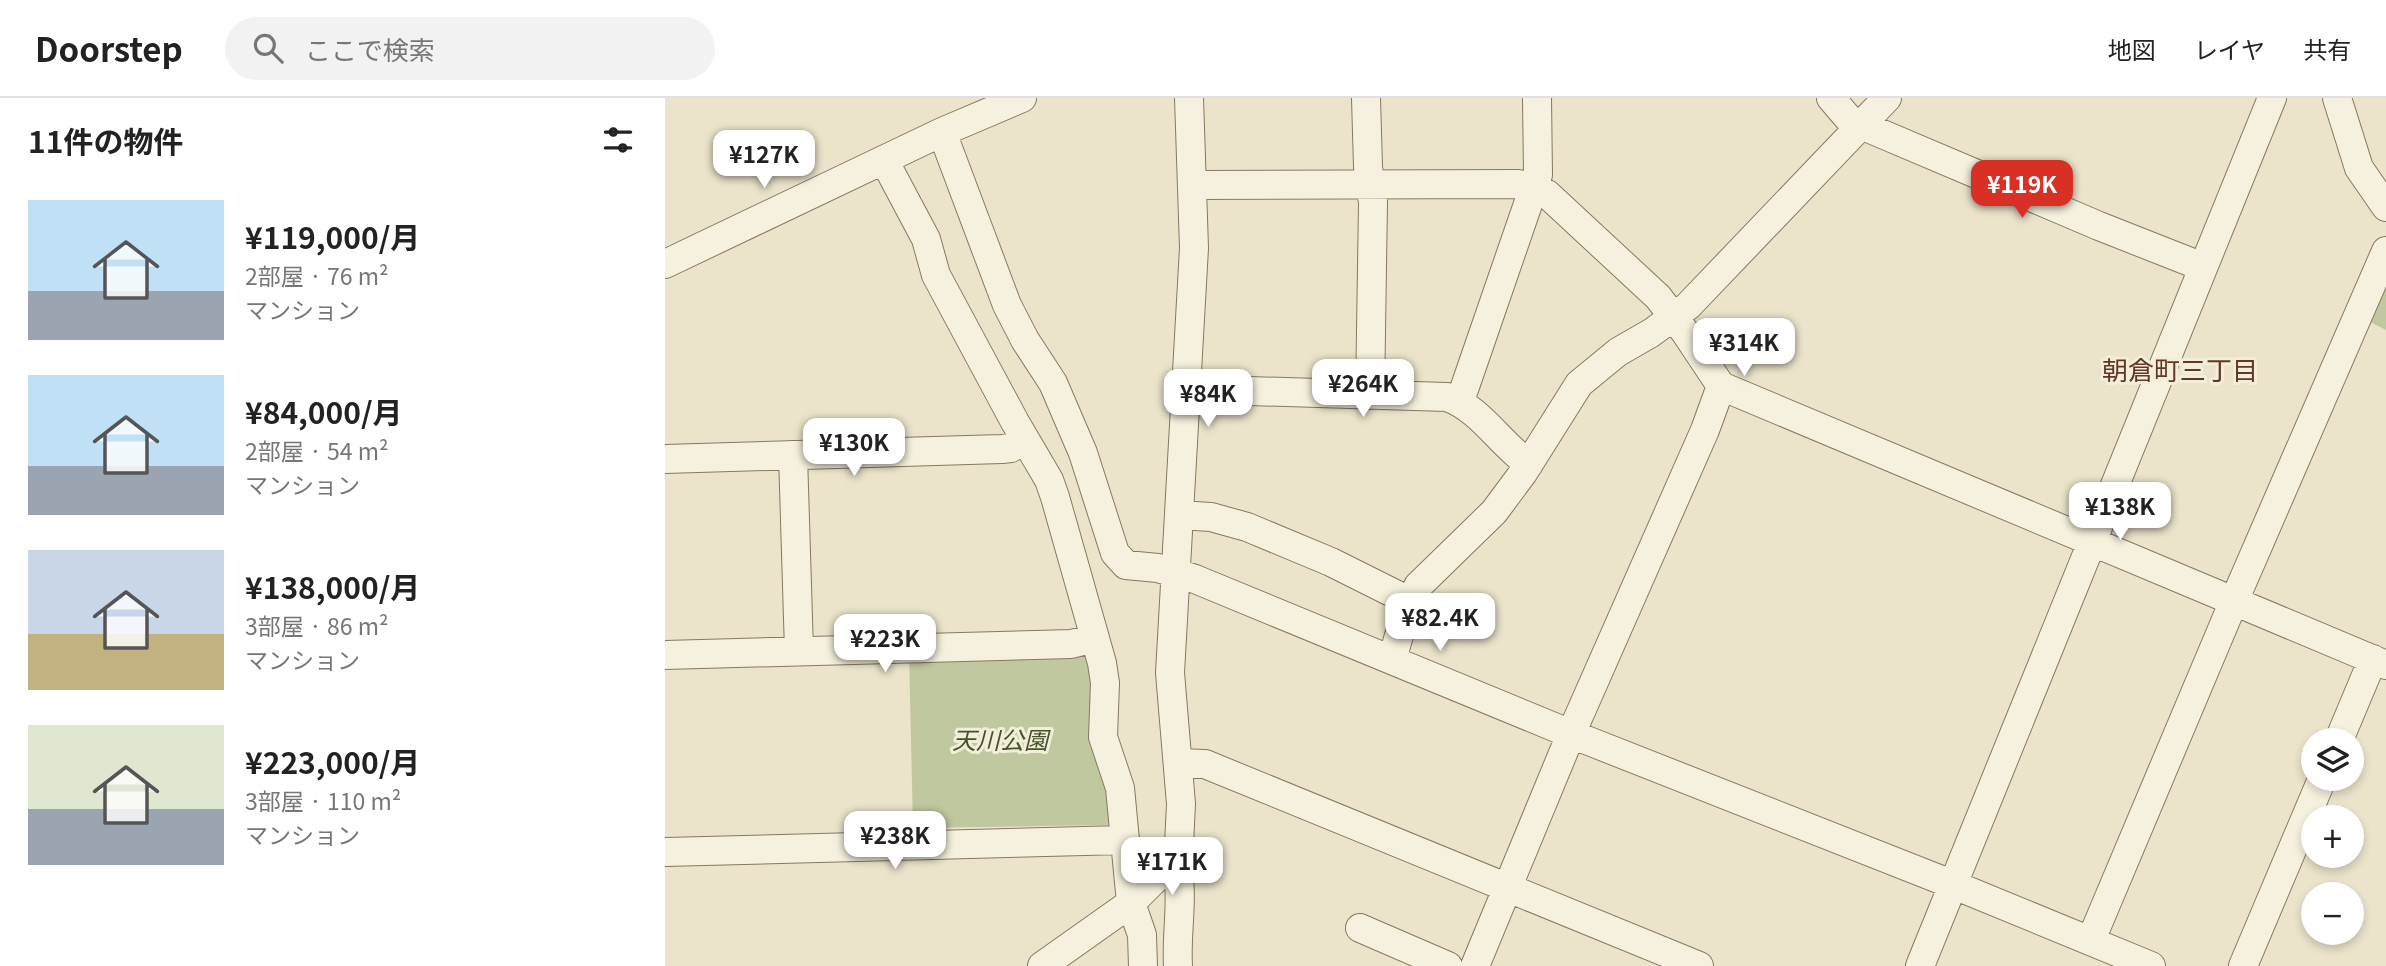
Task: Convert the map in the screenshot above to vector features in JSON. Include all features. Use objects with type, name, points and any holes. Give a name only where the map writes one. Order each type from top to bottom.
[{"type":"street","points":[[665,264],[942,132],[1023,98]]},
{"type":"street","points":[[1042,966],[1131,903],[1170,864],[1179,844],[1181,824],[1178,763],[1170,673],[1193,248],[1189,98]]},
{"type":"street","points":[[1366,98],[1373,203],[1370,394]]},
{"type":"street","points":[[1460,401],[1534,188],[1538,162],[1537,98]]},
{"type":"street","points":[[1831,98],[1848,118],[1861,125],[2203,267]]},
{"type":"street","points":[[1392,660],[1402,625],[1418,586],[1493,512],[1529,464],[1572,394],[1585,379],[1618,352],[1651,333],[1688,306],[1887,98]]},
{"type":"street","points":[[1920,966],[2272,98]]},
{"type":"street","points":[[2337,98],[2359,168],[2386,207]]},
{"type":"street","points":[[942,132],[1007,305],[1025,340],[1053,383],[1083,453],[1115,553],[1126,565],[1174,572],[2151,966]]},
{"type":"street","points":[[884,160],[926,239],[936,275],[1049,480],[1055,497],[1105,683],[1103,737],[1118,778],[1131,903],[1142,935],[1143,966]]},
{"type":"street","points":[[1192,185],[1518,184],[1547,194],[1658,297],[1721,386],[2379,662],[2345,728]]},
{"type":"street","points":[[2091,940],[2386,251]]},
{"type":"street","points":[[1475,966],[1571,734],[1705,430],[1721,386]]},
{"type":"street","points":[[1186,389],[1447,397],[1460,401],[1475,412],[1514,454],[1529,464]]},
{"type":"street","points":[[665,459],[1002,449],[1011,448],[1025,439]]},
{"type":"street","points":[[793,455],[799,651]]},
{"type":"street","points":[[1179,515],[1211,517],[1247,527],[1331,562],[1411,602]]},
{"type":"street","points":[[665,655],[1071,644],[1095,638]]},
{"type":"street","points":[[1178,763],[1205,764],[1699,966]]},
{"type":"street","points":[[2243,966],[2317,791]]},
{"type":"street","points":[[665,852],[1124,840]]},
{"type":"street","points":[[1170,864],[1178,871],[1180,883],[1178,966]]},
{"type":"street","points":[[1360,928],[1448,966]]},
{"type":"green space","points":[[2386,280],[2386,330],[2368,321]]},
{"type":"green space","name":"天川公園","points":[[1081,647],[1093,659],[1116,813],[1108,825],[913,828],[909,652]]},
{"type":"district","name":"朝倉町三丁目","points":[[2180,368]]}]
